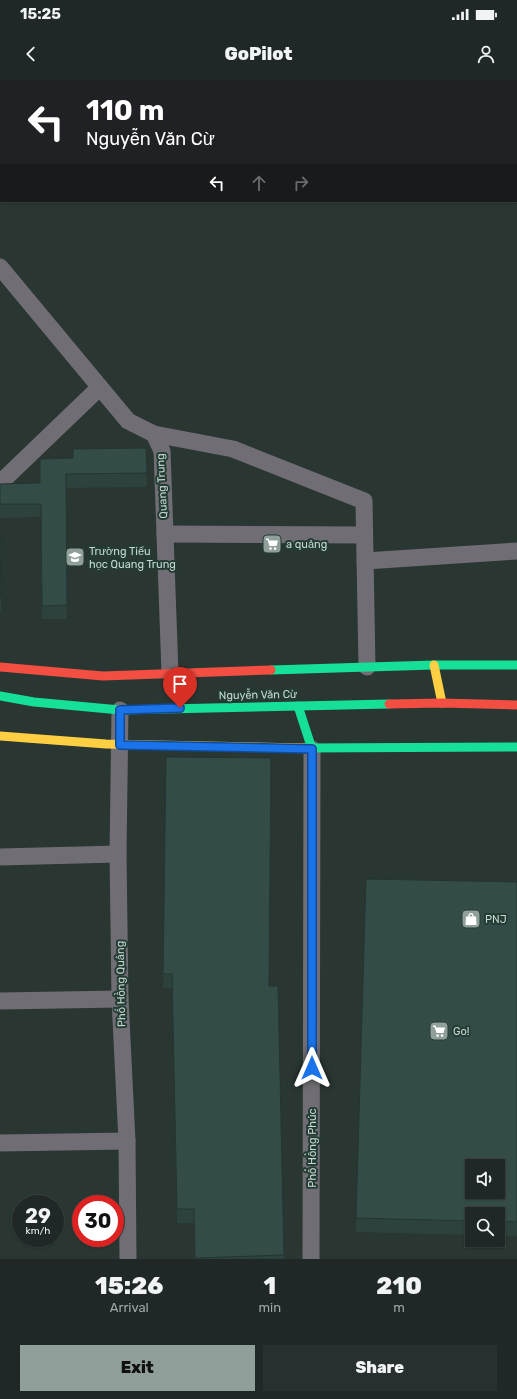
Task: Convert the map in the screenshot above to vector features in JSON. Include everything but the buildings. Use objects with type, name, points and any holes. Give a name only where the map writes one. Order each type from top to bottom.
[{"type":"main road","points":[[0,667],[103,676],[434,665],[517,665]]},
{"type":"main road","points":[[434,665],[442,703]]},
{"type":"main road","name":"Nguyễn Văn Cừ","points":[[0,696],[34,702],[120,710],[442,703],[517,705]]},
{"type":"main road","points":[[298,706],[312,749]]},
{"type":"main road","points":[[0,736],[120,745],[312,749],[361,746],[517,747]]},
{"type":"street","points":[[0,266],[99,388],[128,421],[154,434],[233,449],[364,501],[367,667]]},
{"type":"street","points":[[0,483],[99,388]]},
{"type":"street","name":"Quang Trung","points":[[154,434],[162,451],[170,673]]},
{"type":"street","points":[[165,534],[364,535]]},
{"type":"street","points":[[365,561],[517,551]]},
{"type":"street","name":"Phố Hồng Quảng","points":[[120,710],[118,854],[120,999],[127,1141],[128,1259]]},
{"type":"street","name":"Phố Hồng Phúc","points":[[312,749],[312,1259]]},
{"type":"street","points":[[0,857],[118,854]]},
{"type":"street","points":[[0,1001],[120,999]]},
{"type":"street","points":[[0,1143],[127,1141]]},
{"type":"traffic: fast","points":[[271,670],[434,665],[517,665]]},
{"type":"traffic: fast","points":[[0,696],[34,702],[120,710],[389,704]]},
{"type":"traffic: fast","points":[[298,706],[312,749]]},
{"type":"traffic: fast","points":[[304,748],[517,747]]},
{"type":"traffic: slow","points":[[434,665],[442,703]]},
{"type":"traffic: slow","points":[[0,736],[106,744],[304,748]]},
{"type":"traffic: jam","points":[[0,667],[103,676],[271,670]]},
{"type":"traffic: jam","points":[[389,704],[442,703],[517,705]]},
{"type":"place","name":"a quảng","points":[[272,544]]},
{"type":"place","name":"Trường Tiểu học Quang Trung","points":[[75,557]]},
{"type":"place","name":"PNJ","points":[[471,919]]},
{"type":"place","name":"Go!","points":[[439,1031]]},
{"type":"route","points":[[180,708],[120,710],[120,745],[312,749],[312,1068]]}]
